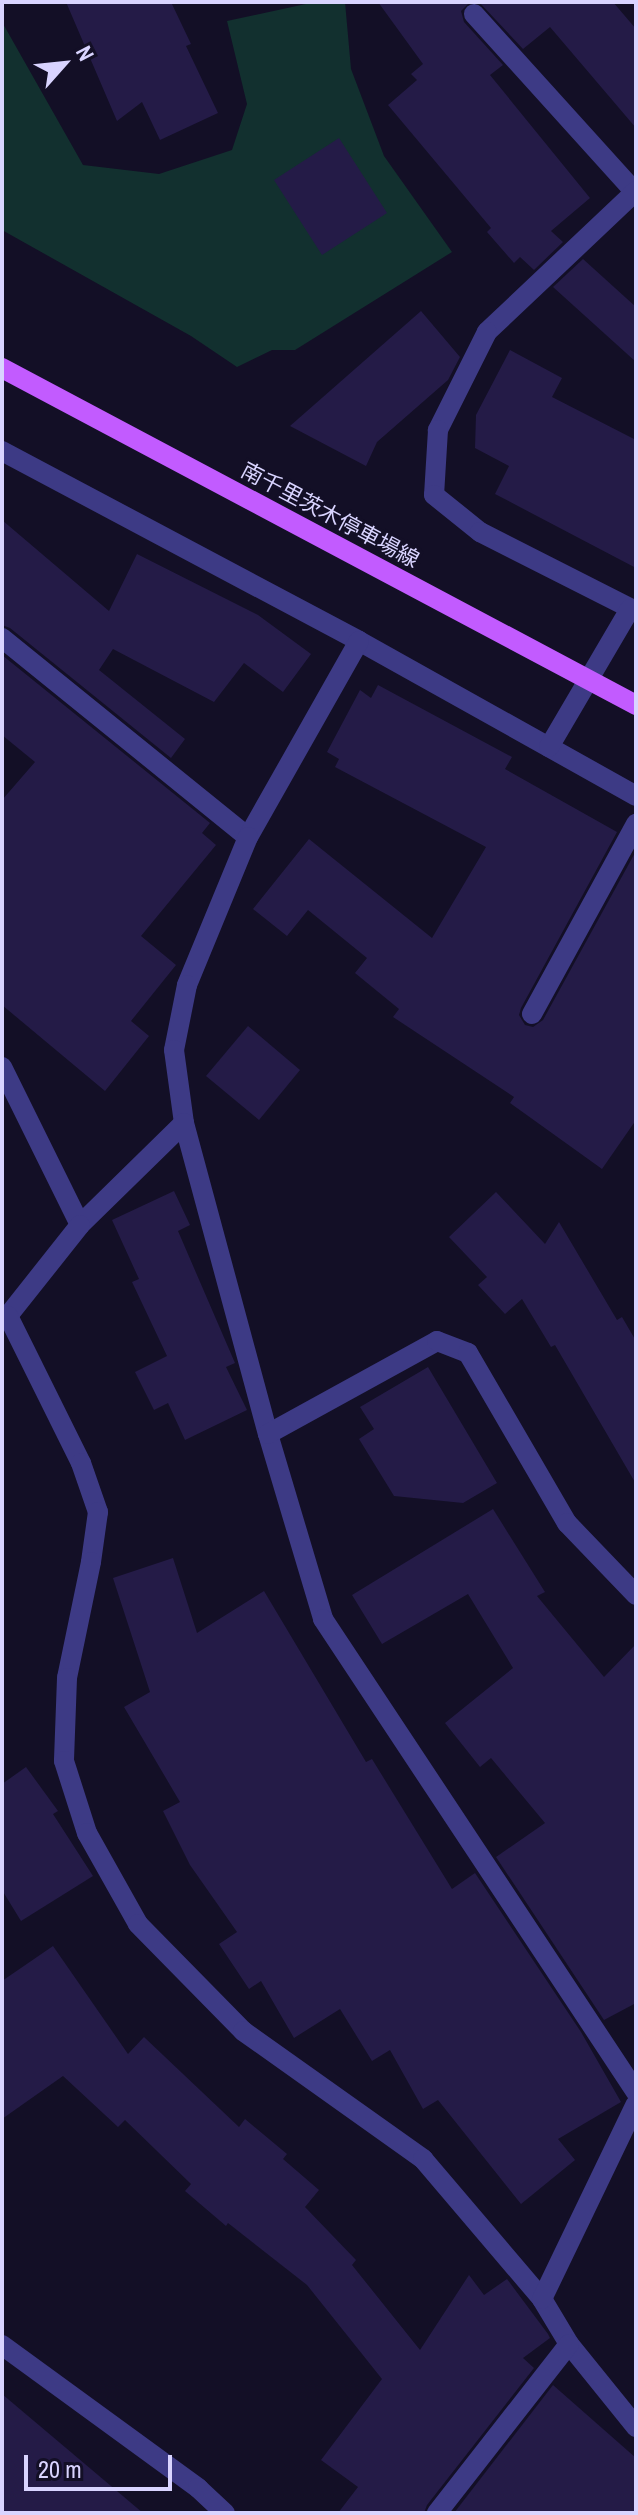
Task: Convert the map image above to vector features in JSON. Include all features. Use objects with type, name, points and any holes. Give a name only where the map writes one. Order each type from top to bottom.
[{"type":"main road","name":"南千里茨木停車場線","points":[[2,368],[636,705]]},
{"type":"street","points":[[474,14],[635,191],[487,332],[438,430],[434,495],[480,532],[633,610],[549,747]]},
{"type":"street","points":[[2,451],[359,641],[636,796]]},
{"type":"street","points":[[2,638],[248,837]]},
{"type":"street","points":[[359,641],[248,837],[187,985],[174,1050],[184,1123],[268,1434],[323,1619],[636,2092]]},
{"type":"street","points":[[532,1014],[636,824]]},
{"type":"street","points":[[3,1071],[80,1225]]},
{"type":"street","points":[[184,1123],[80,1225],[8,1316],[81,1463],[98,1512],[67,1678],[64,1761],[87,1833],[138,1924],[243,2031],[423,2159],[542,2299],[569,2344],[636,2427]]},
{"type":"street","points":[[268,1434],[437,1341],[468,1353],[567,1523],[636,1595]]},
{"type":"street","points":[[542,2299],[636,2104]]},
{"type":"street","points":[[437,2513],[569,2344]]},
{"type":"street","points":[[2,2345],[198,2488],[225,2513]]},
{"type":"green space","points":[[315,2],[345,2],[351,69],[384,156],[452,252],[295,350],[272,350],[237,367],[191,336],[2,230],[2,22],[83,165],[159,174],[232,150],[247,104],[227,21]]},
{"type":"building","points":[[66,2],[171,2],[191,44],[186,46],[218,113],[160,140],[142,102],[117,121]]},
{"type":"building","points":[[378,2],[470,2],[461,11],[464,22],[503,65],[490,75],[590,198],[551,231],[563,242],[534,270],[520,257],[514,263],[487,232],[491,228],[388,105],[417,80],[411,74],[423,64]]},
{"type":"building","points":[[479,2],[613,2],[636,29],[636,128],[550,27],[523,49]]},
{"type":"building","points":[[339,138],[387,213],[322,255],[274,180]]},
{"type":"building","points":[[583,259],[636,307],[636,362],[553,287]]},
{"type":"building","points":[[421,311],[460,357],[448,380],[377,442],[366,466],[290,426]]},
{"type":"building","points":[[510,350],[562,378],[552,397],[636,440],[636,568],[495,494],[509,466],[475,448],[476,415]]},
{"type":"building","points":[[2,520],[109,611],[137,554],[258,615],[311,654],[283,692],[244,663],[214,702],[113,649],[99,670],[185,739],[171,758],[10,628],[2,625]]},
{"type":"building","points":[[2,655],[210,823],[202,833],[216,845],[141,936],[176,965],[131,1021],[149,1036],[105,1091],[2,1005],[2,800],[35,762],[2,735]]},
{"type":"building","points":[[378,685],[512,757],[505,769],[617,832],[521,1008],[519,1015],[525,1025],[533,1027],[543,1020],[636,851],[636,1120],[602,1169],[510,1103],[514,1097],[393,1017],[399,1009],[355,973],[367,958],[308,910],[287,936],[253,909],[309,839],[432,938],[486,847],[335,767],[339,759],[327,752],[360,690],[371,698]]},
{"type":"building","points":[[248,1026],[300,1070],[259,1120],[206,1076]]},
{"type":"building","points":[[174,1191],[190,1225],[178,1231],[235,1363],[226,1367],[247,1410],[185,1440],[168,1403],[154,1410],[135,1372],[167,1356],[132,1282],[139,1279],[112,1220]]},
{"type":"building","points":[[496,1192],[545,1244],[559,1222],[617,1320],[622,1317],[636,1341],[636,1484],[555,1345],[551,1347],[522,1299],[505,1314],[478,1285],[487,1277],[449,1237]]},
{"type":"building","points":[[428,1367],[497,1483],[463,1503],[394,1496],[359,1439],[374,1429],[360,1407]]},
{"type":"building","points":[[493,1509],[545,1592],[537,1596],[604,1677],[636,1644],[636,2003],[604,2020],[496,1857],[545,1823],[491,1758],[480,1767],[445,1723],[513,1668],[468,1594],[382,1644],[352,1595]]},
{"type":"building","points":[[173,1558],[197,1633],[264,1591],[366,1762],[372,1759],[452,1889],[475,1873],[581,2032],[621,2102],[558,2139],[575,2160],[521,2204],[438,2100],[423,2109],[390,2050],[372,2061],[340,2009],[294,2038],[261,1981],[249,1989],[219,1944],[237,1932],[190,1865],[163,1811],[180,1802],[124,1707],[150,1692],[113,1578]]},
{"type":"building","points":[[26,1767],[58,1811],[53,1814],[93,1876],[21,1921],[2,1890],[2,1784]]},
{"type":"building","points":[[53,1946],[128,2054],[144,2037],[239,2127],[245,2119],[287,2154],[283,2159],[319,2190],[305,2207],[356,2260],[352,2265],[420,2350],[469,2275],[484,2295],[507,2279],[548,2334],[550,2338],[523,2358],[534,2368],[427,2505],[424,2513],[338,2513],[358,2487],[321,2460],[382,2379],[307,2285],[228,2223],[226,2226],[185,2191],[191,2184],[125,2120],[118,2127],[63,2076],[2,2119],[2,1981]]},
{"type":"building","points":[[553,2385],[636,2458],[636,2513],[454,2513]]},
{"type":"building","points":[[2,2394],[143,2513],[2,2513]]}]
